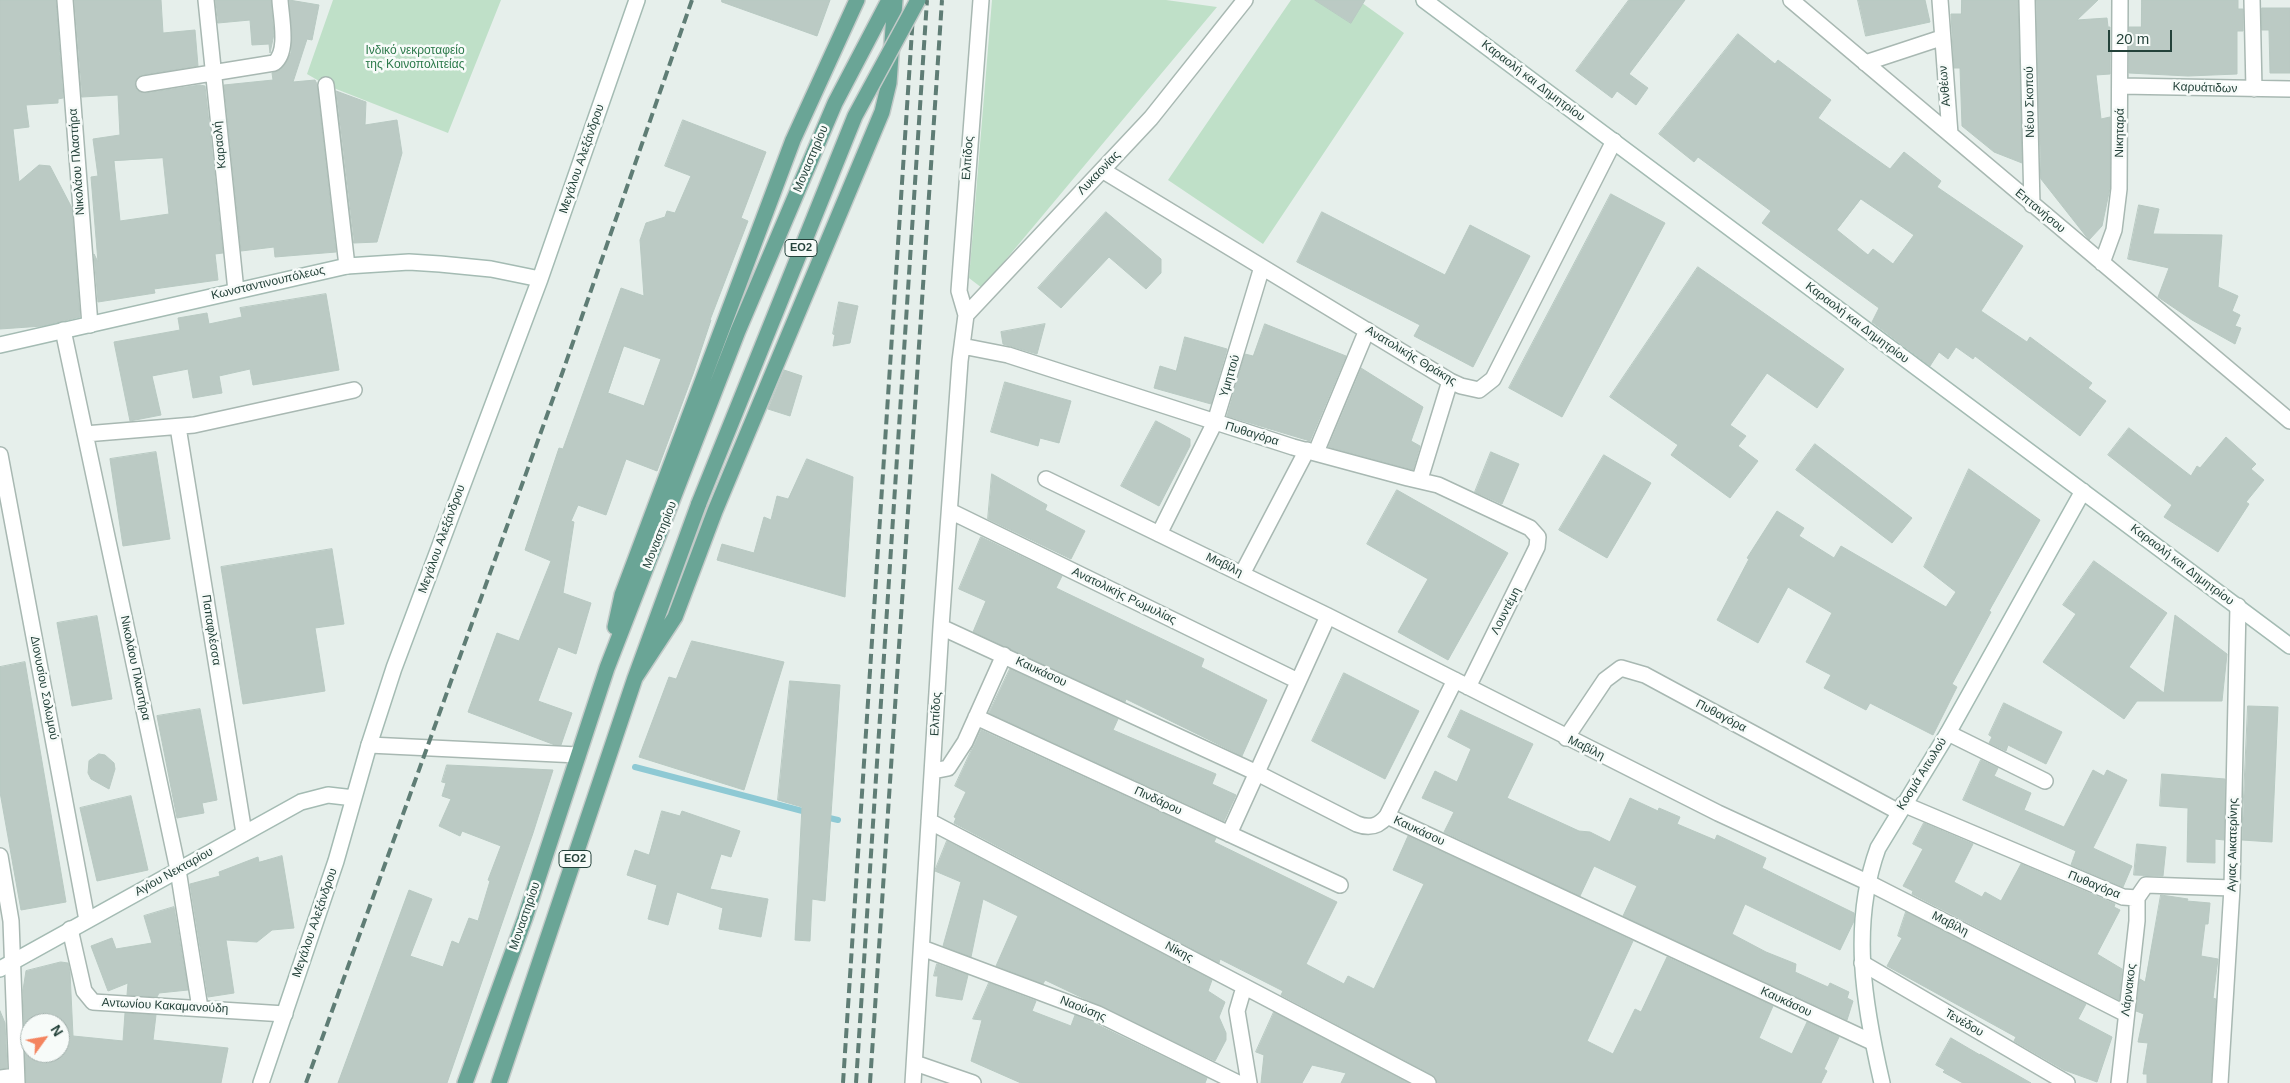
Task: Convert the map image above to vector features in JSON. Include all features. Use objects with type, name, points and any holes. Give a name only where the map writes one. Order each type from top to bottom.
[{"type":"main road","points":[[607,668],[622,595],[649,519],[677,453],[793,140],[857,0]]},
{"type":"main road","name":"Μοναστηρίου","points":[[465,1083],[524,918],[607,668],[738,331],[809,161],[847,77],[888,0]]},
{"type":"main road","points":[[635,678],[675,617],[715,511],[882,112],[889,83],[895,0]]},
{"type":"main road","name":"Μοναστηρίου","points":[[500,1083],[635,678],[699,503],[855,116],[918,0]]},
{"type":"street","name":"Νικολάου Πλαστήρα","points":[[65,0],[90,325]]},
{"type":"street","name":"Καραολή","points":[[206,0],[236,291]]},
{"type":"street","points":[[144,84],[274,64],[281,55],[280,0]]},
{"type":"street","name":"Μεγάλου Αλεξάνδρου","points":[[261,1083],[336,861],[369,745],[410,626],[540,279],[637,0]]},
{"type":"street","name":"Ελπίδος","points":[[966,315],[959,291],[981,0]]},
{"type":"street","name":"Λυκαονίας","points":[[966,315],[1151,118],[1245,0]]},
{"type":"street","name":"Καραολή και Δημητρίου","points":[[1424,0],[2290,646]]},
{"type":"street","name":"Επτανήσου","points":[[1791,0],[2032,205],[2290,420]]},
{"type":"street","name":"Ανθέων","points":[[1940,0],[1941,38],[1950,134]]},
{"type":"street","name":"Νέου Σκοπού","points":[[2027,0],[2032,205]]},
{"type":"street","name":"Νικηταρά","points":[[2102,263],[2109,246],[2117,215],[2120,190],[2120,0]]},
{"type":"street","points":[[2252,0],[2254,89]]},
{"type":"street","points":[[1865,63],[1941,38]]},
{"type":"street","points":[[326,85],[346,266]]},
{"type":"street","name":"Καρυάτιδων","points":[[2121,86],[2290,89]]},
{"type":"street","name":"Ανατολικής Θράκης","points":[[1102,170],[1450,380],[1461,386],[1479,390],[1493,379],[1614,141]]},
{"type":"street","name":"Κωνσταντινουπόλεως","points":[[0,344],[346,266],[409,262],[440,264],[491,269],[540,279]]},
{"type":"street","name":"Υμηττού","points":[[1159,534],[1215,422],[1262,267]]},
{"type":"street","points":[[962,346],[966,315]]},
{"type":"street","name":"Νικολάου Πλαστήρα","points":[[63,330],[178,870],[200,1008]]},
{"type":"street","points":[[1242,574],[1312,451],[1367,330]]},
{"type":"street","name":"Ελπίδος","points":[[914,1083],[941,627],[962,346]]},
{"type":"street","name":"Πυθαγόρα","points":[[962,346],[1008,355],[1215,422],[1312,451],[1420,479],[1456,493],[1527,526],[1536,534]]},
{"type":"street","points":[[1420,479],[1450,380]]},
{"type":"street","points":[[85,434],[178,427],[219,421],[354,390]]},
{"type":"street","name":"Παπαφλέσσα","points":[[178,427],[244,833]]},
{"type":"street","name":"Διονυσίου Σολωμού","points":[[0,455],[87,920]]},
{"type":"street","name":"Μαβίλη","points":[[1046,479],[1328,616],[1566,738],[1718,813],[1867,882],[2126,1014]]},
{"type":"street","name":"Κοσμά Αιτωλού","points":[[1882,1083],[1872,1042],[1862,964],[1867,882],[1878,848],[1948,733],[2082,491]]},
{"type":"street","name":"Ανατολικής Ρωμυλίας","points":[[950,511],[1298,681]]},
{"type":"street","name":"Λουντέμη","points":[[1387,816],[1531,560],[1538,541],[1536,534]]},
{"type":"street","name":"Αγιας Αικατερίνης","points":[[2220,1083],[2232,888],[2238,606]]},
{"type":"street","points":[[1229,834],[1328,616]]},
{"type":"street","name":"Καυκάσου","points":[[941,627],[1257,773],[1362,825],[1369,827],[1379,824],[1387,816],[1872,1042]]},
{"type":"street","points":[[933,771],[948,768],[965,742],[1004,655]]},
{"type":"street","name":"Πυθαγόρα","points":[[1566,738],[1605,680],[1622,668],[1645,675],[1901,808],[2123,897],[2137,898],[2146,885],[2232,888]]},
{"type":"street","name":"Πινδάρου","points":[[976,717],[1340,885]]},
{"type":"street","points":[[1948,733],[2045,781]]},
{"type":"street","points":[[369,745],[578,755]]},
{"type":"street","name":"Αγίου Νεκταρίου","points":[[7,965],[244,833],[310,799],[328,795],[354,798]]},
{"type":"street","name":"Νίκης","points":[[929,821],[1428,1083]]},
{"type":"street","points":[[0,856],[10,911],[7,965],[16,1080],[0,1078]]},
{"type":"street","name":"Λάρνακος","points":[[2119,1083],[2138,921],[2137,898]]},
{"type":"street","name":"Αντωνίου Κακαμανούδη","points":[[70,929],[84,991],[93,1002],[284,1014]]},
{"type":"street","name":"Ναούσης","points":[[922,948],[1098,1014],[1238,1083]]},
{"type":"street","name":"Τενέδου","points":[[1862,964],[2067,1083]]},
{"type":"street","points":[[1244,986],[1237,1011],[1249,1083]]},
{"type":"street","points":[[915,1063],[973,1083]]},
{"type":"green space","name":"Ινδικό νεκροταφείο της Κοινοπολιτείας","points":[[333,0],[501,0],[448,133],[326,85],[307,74]]},
{"type":"green space","points":[[992,0],[1166,0],[1217,7],[982,288],[969,278]]},
{"type":"green space","points":[[1291,0],[1358,0],[1404,33],[1263,244],[1168,180]]},
{"type":"building","points":[[0,0],[56,0],[63,98],[58,99],[58,103],[26,105],[29,127],[13,129],[19,182],[39,165],[50,166],[72,208],[80,317],[43,326],[0,329]]},
{"type":"building","points":[[74,0],[161,0],[163,33],[195,30],[198,66],[142,75],[138,77],[135,85],[137,90],[145,93],[200,85],[205,86],[223,253],[215,254],[218,280],[154,289],[155,293],[98,302],[94,254],[98,262],[91,177],[98,176],[93,139],[120,135],[118,95],[82,97]],"holes":[[[163,158],[169,214],[120,221],[114,161]]]},
{"type":"building","points":[[215,0],[271,0],[274,34],[270,53],[269,44],[252,45],[250,20],[218,23]]},
{"type":"building","points":[[289,0],[319,5],[312,40],[307,39],[293,82],[315,80],[317,84],[336,252],[275,257],[274,247],[241,251],[224,85],[273,80],[272,73],[281,69],[291,53],[292,34]]},
{"type":"building","points":[[722,0],[830,0],[817,36],[722,2]]},
{"type":"building","points":[[1315,0],[1365,0],[1351,23]]},
{"type":"building","points":[[1629,0],[1685,0],[1629,74],[1648,88],[1636,105],[1617,91],[1612,98],[1576,71]]},
{"type":"building","points":[[1858,0],[1925,0],[1930,22],[1866,36]]},
{"type":"building","points":[[1962,0],[2018,0],[2022,163],[1994,152],[1962,126],[1960,68],[1954,68],[1951,14],[1961,14]]},
{"type":"building","points":[[2036,0],[2098,0],[2077,20],[2107,18],[2108,27],[2110,27],[2110,74],[2096,75],[2101,119],[2110,117],[2110,188],[2102,226],[2089,240],[2041,179]]},
{"type":"building","points":[[2142,0],[2238,0],[2238,9],[2243,9],[2243,31],[2237,31],[2237,74],[2188,76],[2129,73],[2129,27],[2141,27]]},
{"type":"building","points":[[2262,8],[2290,8],[2290,73],[2270,73],[2269,30],[2262,30]]},
{"type":"building","points":[[1738,34],[1775,64],[1778,60],[1831,100],[1818,118],[1890,169],[1904,152],[1941,181],[1937,187],[2023,246],[1981,311],[2027,342],[2030,337],[2092,383],[2088,388],[2106,401],[2080,436],[1975,356],[1973,359],[1956,347],[1948,359],[1939,352],[1930,366],[1872,322],[1879,308],[1762,223],[1771,211],[1698,157],[1694,162],[1659,134]],"holes":[[[1861,199],[1914,235],[1893,264],[1873,249],[1868,255],[1837,230]]]},
{"type":"building","points":[[336,91],[366,102],[365,125],[397,120],[402,153],[377,242],[354,243]]},
{"type":"building","points":[[683,120],[766,152],[741,218],[748,221],[710,320],[693,374],[657,471],[626,459],[606,515],[578,505],[571,521],[574,522],[563,593],[591,603],[576,654],[558,647],[538,701],[572,713],[561,745],[555,745],[468,712],[497,633],[519,641],[551,561],[525,550],[559,448],[563,449],[621,288],[644,296],[640,240],[646,223],[665,217],[667,211],[675,213],[691,176],[665,166]],"holes":[[[624,346],[661,359],[644,406],[608,393]]]},
{"type":"building","points":[[1611,194],[1665,223],[1562,417],[1509,388]]},
{"type":"building","points":[[2139,205],[2159,209],[2153,234],[2222,235],[2218,287],[2238,296],[2232,311],[2240,315],[2235,326],[2241,328],[2235,344],[2192,320],[2158,297],[2169,268],[2128,259]]},
{"type":"building","points":[[1106,212],[1161,259],[1161,273],[1146,289],[1109,257],[1061,308],[1038,288]]},
{"type":"building","points":[[1322,212],[1445,275],[1470,225],[1530,256],[1473,367],[1414,336],[1420,325],[1297,262]]},
{"type":"building","points":[[1698,267],[1844,369],[1817,408],[1767,373],[1730,425],[1746,436],[1738,446],[1758,461],[1730,498],[1671,455],[1678,445],[1610,397]]},
{"type":"building","points":[[326,294],[339,370],[253,385],[250,369],[219,376],[222,393],[193,398],[188,369],[152,376],[161,415],[130,421],[114,342],[180,330],[178,318],[207,313],[209,324],[242,317],[240,308]]},
{"type":"building","points":[[839,302],[858,306],[850,343],[833,346],[835,335],[833,334]]},
{"type":"building","points":[[1045,324],[1037,354],[1003,344],[1001,332]]},
{"type":"building","points":[[1265,324],[1346,356],[1310,441],[1227,416],[1245,354],[1253,356]]},
{"type":"building","points":[[1185,337],[1227,349],[1211,404],[1154,388],[1160,366],[1176,371]]},
{"type":"building","points":[[1361,368],[1423,407],[1411,441],[1420,446],[1413,470],[1328,447]]},
{"type":"building","points":[[784,370],[802,376],[790,416],[768,409]]},
{"type":"building","points":[[1005,382],[1071,401],[1059,443],[1040,438],[1038,446],[991,432]]},
{"type":"building","points":[[1156,421],[1190,439],[1190,446],[1159,506],[1121,486]]},
{"type":"building","points":[[2129,428],[2191,476],[2197,466],[2200,468],[2226,437],[2256,464],[2251,469],[2264,480],[2246,502],[2249,504],[2218,552],[2164,517],[2172,505],[2108,455]]},
{"type":"building","points":[[1815,444],[1912,518],[1892,543],[1796,470]]},
{"type":"building","points":[[156,452],[170,539],[123,546],[110,459]]},
{"type":"building","points":[[1491,452],[1519,464],[1502,504],[1475,492]]},
{"type":"building","points":[[1604,455],[1651,483],[1607,558],[1559,530]]},
{"type":"building","points":[[807,459],[853,477],[845,597],[717,560],[722,544],[754,553],[764,517],[771,520],[777,496],[788,499]]},
{"type":"building","points":[[1969,469],[2040,520],[1989,611],[1991,612],[1952,684],[1957,687],[1933,735],[1870,703],[1866,710],[1824,688],[1831,675],[1806,662],[1832,613],[1788,587],[1758,643],[1717,620],[1749,559],[1747,558],[1777,511],[1804,528],[1799,536],[1834,558],[1841,546],[1946,607],[1956,592],[1924,567]]},
{"type":"building","points":[[992,474],[1047,505],[1045,510],[1085,531],[1071,559],[988,519]]},
{"type":"building","points":[[1397,490],[1508,553],[1448,660],[1398,632],[1428,579],[1367,544]]},
{"type":"building","points":[[981,537],[1062,576],[1056,588],[1204,659],[1201,667],[1267,700],[1242,756],[1126,699],[1125,702],[973,632],[986,601],[959,589]]},
{"type":"building","points":[[332,549],[344,624],[315,628],[325,691],[243,704],[221,567]]},
{"type":"building","points":[[2094,561],[2167,613],[2129,667],[2164,693],[2175,615],[2227,654],[2222,701],[2137,701],[2124,719],[2043,662],[2076,614],[2063,605]]},
{"type":"building","points":[[97,616],[112,699],[72,706],[57,623]]},
{"type":"building","points":[[692,641],[784,662],[744,790],[639,757],[669,677],[676,679]]},
{"type":"building","points":[[25,662],[66,902],[21,910],[0,792],[0,667]]},
{"type":"building","points":[[1010,669],[1118,719],[1113,730],[1216,774],[1212,784],[1236,795],[1224,821],[989,713]]},
{"type":"building","points":[[1344,673],[1419,711],[1385,779],[1312,741]]},
{"type":"building","points":[[790,681],[840,685],[825,901],[812,899],[810,941],[795,940],[802,807],[778,800]]},
{"type":"building","points":[[2004,703],[2062,732],[2046,764],[2008,745],[2006,751],[1989,743],[1992,737],[1989,735]]},
{"type":"building","points":[[2248,706],[2278,707],[2272,842],[2242,840]]},
{"type":"building","points":[[200,709],[217,800],[202,803],[204,813],[177,818],[157,716]]},
{"type":"building","points":[[1461,710],[1533,744],[1507,798],[1579,831],[1590,832],[1610,842],[1630,798],[1658,811],[1659,808],[1680,817],[1677,824],[1715,840],[1717,835],[1766,858],[1762,868],[1854,913],[1854,921],[1840,950],[1745,904],[1732,934],[1766,952],[1796,964],[1795,972],[1828,987],[1830,983],[1849,992],[1847,998],[1853,1001],[1847,1020],[1623,916],[1637,886],[1594,866],[1580,896],[1444,832],[1454,812],[1422,798],[1435,771],[1457,782],[1471,749],[1448,737]]},
{"type":"building","points":[[981,730],[1216,838],[1214,842],[1337,902],[1306,964],[1344,984],[1348,976],[1374,989],[1424,884],[1393,870],[1408,836],[1633,941],[1587,1041],[1613,1054],[1635,1009],[1641,1012],[1667,957],[1773,1006],[1759,1038],[1792,1054],[1807,1022],[1839,1037],[1824,1069],[1827,1071],[1821,1083],[1437,1083],[1432,1075],[1281,995],[1283,991],[1220,959],[1219,963],[954,823],[956,818],[954,817],[966,792],[955,786]]},
{"type":"building","points":[[99,754],[105,755],[114,763],[115,769],[109,789],[91,779],[88,773],[89,761]]},
{"type":"building","points":[[1981,760],[1998,768],[1994,776],[2031,793],[2024,810],[2064,827],[2093,770],[2104,776],[2107,770],[2127,780],[2093,848],[2132,866],[2123,887],[2071,865],[2076,851],[1963,800]]},
{"type":"building","points":[[447,765],[553,770],[447,1083],[338,1083],[409,890],[432,899],[410,956],[443,967],[452,941],[459,944],[469,918],[478,921],[490,881],[488,880],[501,846],[462,831],[460,836],[439,826],[451,799],[442,796],[446,783],[442,782]]},
{"type":"building","points":[[2162,774],[2225,779],[2224,840],[2215,839],[2215,863],[2187,862],[2188,808],[2160,806]]},
{"type":"building","points":[[131,796],[148,870],[97,881],[80,808]]},
{"type":"building","points":[[662,811],[680,816],[682,811],[740,831],[731,857],[721,854],[710,889],[768,899],[761,937],[719,929],[723,908],[677,892],[668,925],[648,919],[657,885],[627,875],[635,850],[649,855]]},
{"type":"building","points":[[1924,823],[1973,844],[1954,882],[1982,897],[1985,892],[2001,901],[2021,864],[2115,904],[2114,907],[2120,910],[2097,954],[2122,969],[2119,1000],[1912,894],[1913,891],[1903,886],[1923,849],[1913,844]]},
{"type":"building","points":[[947,841],[1212,980],[1208,991],[1225,1002],[1219,1017],[1226,1033],[1226,1040],[1215,1061],[1045,980],[1043,984],[996,966],[1018,916],[983,899],[971,957],[943,946],[961,882],[935,871]]},
{"type":"building","points":[[2137,844],[2166,847],[2163,876],[2134,875]]},
{"type":"building","points":[[282,856],[294,928],[272,930],[257,942],[226,940],[234,993],[208,997],[190,884],[220,876],[219,872],[258,857],[259,862]]},
{"type":"building","points":[[2161,895],[2188,899],[2187,901],[2210,903],[2208,924],[2205,924],[2201,956],[2218,959],[2213,998],[2216,999],[2211,1083],[2147,1083],[2147,1074],[2143,1074],[2148,1043],[2138,1042],[2144,1014],[2136,1011],[2140,979],[2145,982]]},
{"type":"building","points":[[174,907],[188,990],[159,993],[157,997],[127,995],[128,983],[108,991],[91,946],[112,938],[116,949],[152,943],[144,916]]},
{"type":"building","points":[[1906,912],[2086,1004],[2078,1019],[2112,1037],[2097,1082],[2064,1070],[2014,1041],[2016,1037],[1887,966],[1902,938],[1898,936]]},
{"type":"building","points":[[61,962],[68,963],[73,1036],[123,1041],[125,1013],[156,1015],[153,1040],[228,1048],[221,1083],[26,1083],[25,1063],[70,1063],[70,1013],[24,1013],[23,990],[26,971]]},
{"type":"building","points":[[937,964],[968,975],[962,1000],[936,996],[938,976],[934,976]]},
{"type":"building","points":[[989,983],[1036,1001],[1032,1011],[1071,1026],[1075,1015],[1094,1023],[1207,1078],[1205,1083],[1021,1083],[971,1061],[982,1020],[973,1019]]},
{"type":"building","points":[[0,1011],[5,1023],[7,1068],[0,1069]]},
{"type":"building","points":[[1274,1012],[1408,1083],[1341,1083],[1346,1073],[1312,1065],[1302,1083],[1261,1083],[1264,1055],[1256,1052]]},
{"type":"building","points":[[1951,1038],[2031,1083],[1963,1083],[1943,1072],[1945,1070],[1936,1065]]},
{"type":"waterway","points":[[635,767],[810,813]]},
{"type":"waterway","points":[[825,817],[838,820]]},
{"type":"railway","points":[[306,1083],[563,371],[692,0]]},
{"type":"railway","points":[[843,1083],[914,0]]},
{"type":"railway","points":[[856,1083],[927,0]]},
{"type":"railway","points":[[870,1083],[942,0]]}]
